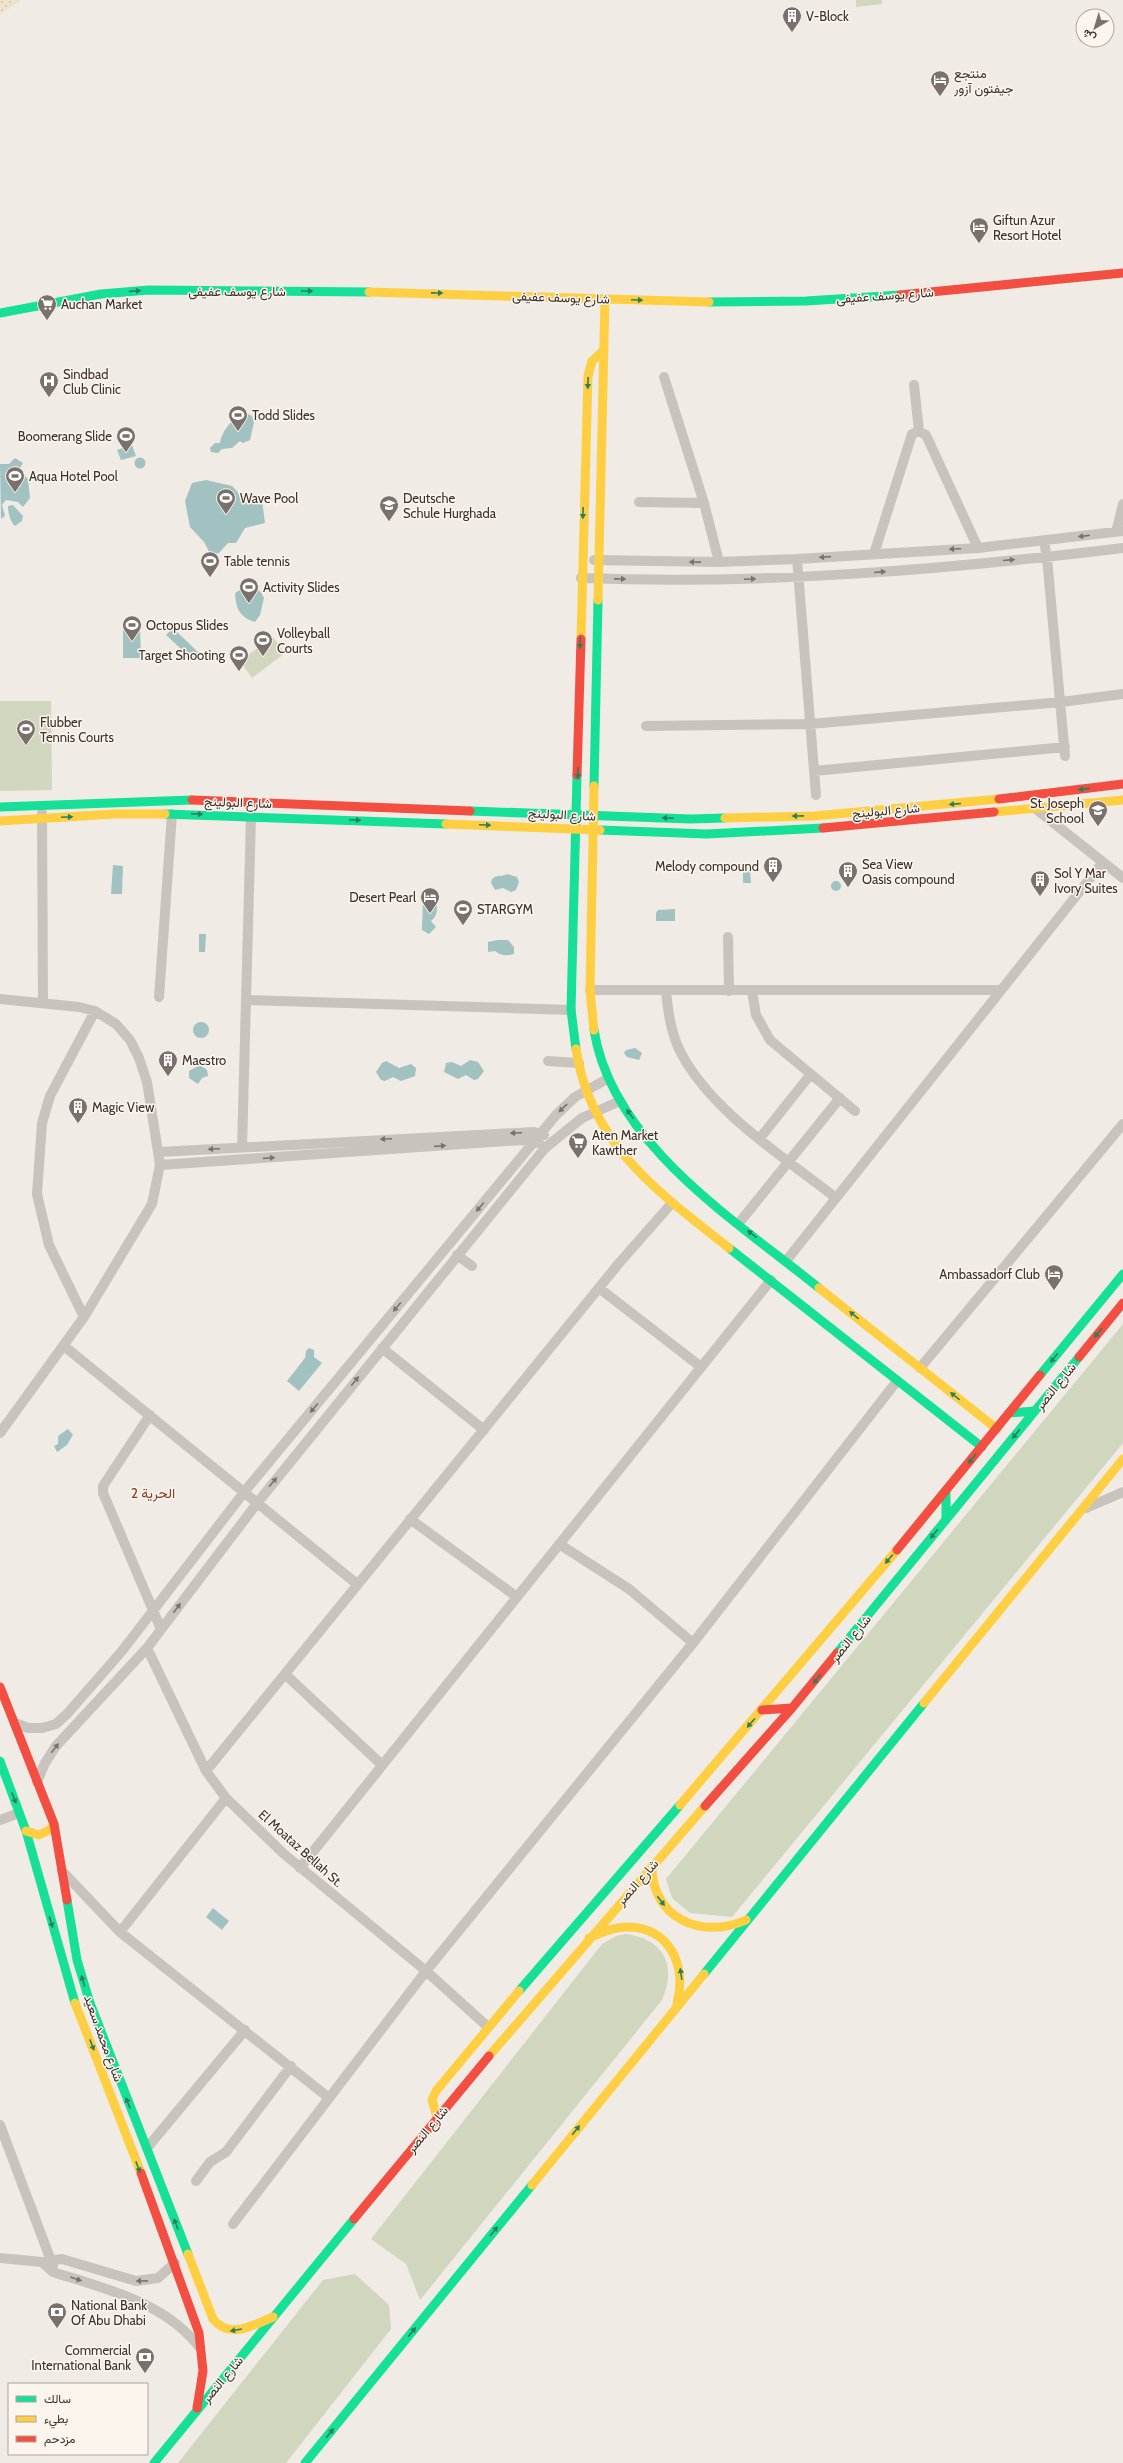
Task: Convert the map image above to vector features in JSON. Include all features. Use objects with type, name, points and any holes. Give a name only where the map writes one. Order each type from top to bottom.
[{"type":"street","name":"شارع يوسف عفيفى","points":[[0,313],[101,294],[149,290],[348,291],[693,303],[806,301],[905,295],[1123,273]]},
{"type":"street","points":[[605,299],[590,990],[593,1026],[603,1068],[607,1079],[620,1102],[652,1145],[683,1180],[920,1368],[970,1417],[997,1429]]},
{"type":"street","points":[[604,350],[592,361],[588,376],[581,578],[577,815],[571,1010],[579,1063],[586,1090],[594,1111],[604,1128],[631,1161],[672,1203],[982,1447]]},
{"type":"street","points":[[664,377],[704,503],[719,562]]},
{"type":"street","points":[[914,385],[919,430],[926,435],[978,548]]},
{"type":"street","points":[[874,554],[912,434],[919,430]]},
{"type":"street","points":[[639,502],[704,503]]},
{"type":"street","points":[[582,559],[719,562],[797,559],[978,548],[1120,531],[1123,504]]},
{"type":"street","points":[[814,771],[1065,752],[1047,558],[1044,541]]},
{"type":"street","points":[[581,578],[703,581],[799,578],[1047,558],[1123,548]]},
{"type":"street","points":[[797,559],[816,795]]},
{"type":"street","points":[[646,726],[810,724],[1061,702],[1123,694]]},
{"type":"street","name":"شارع البولينج","points":[[0,807],[191,800],[340,804],[691,819],[814,816],[968,803],[1123,784]]},
{"type":"street","points":[[1069,791],[1070,806]]},
{"type":"street","name":"شارع البولينج","points":[[0,821],[42,818],[172,814],[594,831],[707,834],[815,829],[1123,800]]},
{"type":"street","points":[[323,819],[324,804]]},
{"type":"street","points":[[340,804],[340,820]]},
{"type":"street","points":[[42,805],[43,1002]]},
{"type":"street","points":[[1036,809],[1123,878]]},
{"type":"street","points":[[159,997],[172,814]]},
{"type":"street","points":[[242,1148],[251,816]]},
{"type":"street","points":[[814,816],[815,829]]},
{"type":"street","points":[[786,1261],[1103,862]]},
{"type":"street","points":[[728,937],[729,991]]},
{"type":"street","points":[[590,990],[1001,990]]},
{"type":"street","points":[[666,991],[669,1019],[680,1052],[698,1081],[714,1100],[836,1198]]},
{"type":"street","points":[[752,991],[756,1015],[770,1040],[810,1075],[855,1111]]},
{"type":"street","points":[[0,998],[43,1002],[95,1011],[116,1024],[130,1040],[139,1058],[147,1082],[160,1165],[152,1204],[84,1317],[2,1430]]},
{"type":"street","points":[[247,1000],[571,1010]]},
{"type":"street","points":[[84,1317],[48,1245],[37,1194],[42,1123],[50,1096],[95,1011]]},
{"type":"street","points":[[548,1061],[579,1063]]},
{"type":"street","points":[[760,1138],[810,1075]]},
{"type":"street","points":[[14,1723],[28,1728],[42,1728],[62,1719],[122,1651],[245,1491],[537,1137],[565,1106],[586,1090],[607,1079]]},
{"type":"street","points":[[739,1223],[840,1098]]},
{"type":"street","points":[[38,1782],[45,1763],[56,1746],[147,1648],[258,1502],[549,1144],[571,1125],[594,1111],[620,1102]]},
{"type":"street","points":[[920,1368],[1123,1124]]},
{"type":"street","points":[[159,1152],[534,1132],[537,1137],[549,1144]]},
{"type":"street","points":[[160,1165],[348,1153],[537,1137]]},
{"type":"street","points":[[346,1141],[348,1153]]},
{"type":"street","points":[[206,1770],[599,1288],[672,1203]]},
{"type":"street","points":[[457,1256],[472,1266]]},
{"type":"street","points":[[437,2117],[432,2100],[436,2091],[488,2027],[762,1710],[946,1491],[1123,1274]]},
{"type":"street","points":[[300,1868],[771,1280]]},
{"type":"street","points":[[599,1288],[701,1367]]},
{"type":"street","name":"شارع النصر","points":[[154,2463],[197,2408],[437,2117],[652,1865],[792,1708],[1123,1303]]},
{"type":"street","points":[[64,1346],[245,1491],[357,1584]]},
{"type":"street","points":[[382,1348],[484,1430]]},
{"type":"street","points":[[233,2224],[426,1971],[693,1643],[898,1381]]},
{"type":"street","points":[[1009,1413],[1035,1410]]},
{"type":"street","points":[[150,1415],[103,1486],[104,1493],[161,1629]]},
{"type":"street","points":[[0,1417],[2,1430]]},
{"type":"street","points":[[957,1428],[970,1417]]},
{"type":"street","points":[[305,2463],[1078,1512],[1123,1459]]},
{"type":"street","points":[[946,1491],[946,1520]]},
{"type":"street","points":[[1078,1512],[1123,1492]]},
{"type":"street","points":[[410,1519],[517,1597]]},
{"type":"street","points":[[559,1544],[629,1589],[693,1643]]},
{"type":"street","name":"El Moataz Bellah St.","points":[[147,1648],[206,1770],[226,1798],[300,1868],[426,1971],[488,2027]]},
{"type":"street","points":[[122,1651],[133,1663]]},
{"type":"street","points":[[285,1674],[382,1766]]},
{"type":"street","name":"شارع محمد سعيد","points":[[0,1686],[54,1824],[77,1960],[90,2004],[215,2323],[223,2329],[236,2331],[273,2317]]},
{"type":"street","points":[[762,1710],[792,1708]]},
{"type":"street","name":"شارع محمد سعيد","points":[[0,1761],[26,1832],[36,1872],[74,1999],[175,2263],[199,2333],[203,2352],[202,2383],[197,2408]]},
{"type":"street","points":[[120,1932],[226,1798]]},
{"type":"street","points":[[0,1820],[19,1812]]},
{"type":"street","points":[[26,1832],[32,1835],[45,1834],[54,1824]]},
{"type":"street","points":[[652,1865],[651,1879],[655,1894],[664,1906],[675,1915],[692,1924],[710,1928],[729,1927],[747,1920]]},
{"type":"street","points":[[36,1872],[49,1866],[62,1871],[120,1932],[291,2066],[329,2098]]},
{"type":"street","points":[[589,1938],[613,1929],[630,1927],[646,1930],[663,1941],[676,1957],[681,1972],[680,1993],[672,2011]]},
{"type":"street","points":[[146,2148],[245,2030]]},
{"type":"street","points":[[196,2181],[210,2162],[226,2152],[291,2066]]},
{"type":"street","points":[[0,2125],[52,2259],[53,2272]]},
{"type":"street","points":[[0,2258],[42,2262],[52,2259],[72,2261],[136,2281],[158,2278],[175,2263]]},
{"type":"street","points":[[42,2262],[53,2272],[150,2305],[180,2326],[203,2352]]},
{"type":"green space","points":[[856,0],[882,0],[882,4],[856,7]]},
{"type":"green space","name":"Volleyball Courts","points":[[273,637],[285,653],[252,678],[240,661]]},
{"type":"green space","name":"Flubber Tennis Courts","points":[[0,701],[51,701],[52,790],[0,791]]},
{"type":"green space","points":[[1123,1324],[1123,1443],[732,1917],[690,1913],[672,1898],[666,1879]]},
{"type":"green space","points":[[626,1934],[639,1937],[650,1942],[658,1948],[664,1956],[668,1976],[662,2000],[420,2300],[406,2264],[371,2239],[602,1944],[616,1936]]},
{"type":"green space","points":[[355,2274],[389,2305],[391,2329],[286,2463],[178,2463],[323,2280]]},
{"type":"sand","points":[[0,0],[21,0],[0,15]]},
{"type":"water","name":"Todd Slides","points":[[240,413],[246,413],[252,416],[254,422],[250,440],[243,443],[240,441],[232,448],[222,449],[218,453],[211,452],[210,448],[215,443],[220,443],[230,423]]},
{"type":"water","name":"Boomerang Slide","points":[[132,445],[136,456],[121,460],[117,450]]},
{"type":"water","points":[[140,457],[144,459],[146,463],[144,467],[140,469],[136,467],[134,463],[136,459]]},
{"type":"water","name":"Aqua Hotel Pool","points":[[15,458],[23,463],[19,470],[28,479],[30,498],[23,507],[18,502],[6,500],[2,505],[5,516],[1,519],[0,464],[9,464]]},
{"type":"water","name":"Wave Pool","points":[[206,480],[232,486],[245,502],[262,500],[265,523],[245,528],[236,543],[228,543],[219,553],[211,555],[204,542],[190,527],[185,501],[192,483]]},
{"type":"water","points":[[13,505],[23,516],[22,521],[15,526],[8,509],[8,506]]},
{"type":"water","name":"Activity Slides","points":[[243,588],[260,591],[264,598],[260,615],[255,622],[242,615],[236,603],[235,593]]},
{"type":"water","name":"Octopus Slides","points":[[140,625],[141,658],[123,658],[123,626]]},
{"type":"water","points":[[173,628],[200,654],[194,661],[166,635]]},
{"type":"water","points":[[113,865],[123,866],[122,894],[111,894]]},
{"type":"water","points":[[743,871],[750,871],[751,883],[743,883]]},
{"type":"water","points":[[507,874],[517,877],[519,882],[516,890],[511,892],[503,888],[495,890],[491,883],[493,878]]},
{"type":"water","points":[[836,881],[841,886],[836,891],[831,886]]},
{"type":"water","points":[[426,892],[429,892],[433,896],[431,901],[437,905],[436,914],[431,921],[436,927],[429,934],[422,930],[423,899]]},
{"type":"water","points":[[675,909],[675,921],[656,921],[656,913],[658,910]]},
{"type":"water","points":[[199,934],[206,934],[205,952],[199,952]]},
{"type":"water","points":[[508,940],[514,947],[514,954],[504,955],[495,951],[488,952],[488,942]]},
{"type":"water","points":[[201,1022],[207,1024],[209,1030],[207,1036],[201,1038],[195,1036],[193,1030],[195,1024]]},
{"type":"water","points":[[635,1048],[642,1053],[639,1060],[627,1057],[624,1053],[626,1050]]},
{"type":"water","points":[[470,1060],[478,1062],[484,1071],[478,1079],[474,1080],[466,1075],[458,1079],[444,1072],[446,1063],[452,1062],[461,1066]]},
{"type":"water","points":[[386,1061],[399,1068],[411,1064],[416,1068],[415,1076],[401,1081],[393,1077],[385,1081],[381,1080],[376,1072],[382,1063]]},
{"type":"water","points":[[200,1065],[207,1070],[208,1076],[202,1078],[198,1084],[189,1078],[189,1071]]},
{"type":"water","points":[[309,1348],[314,1350],[314,1357],[322,1363],[299,1391],[287,1381],[305,1358],[306,1351]]},
{"type":"water","points":[[68,1429],[73,1435],[67,1445],[57,1452],[54,1446],[58,1444],[58,1436]]},
{"type":"water","points":[[213,1908],[229,1921],[222,1930],[206,1917]]},
{"type":"traffic: fast","points":[[0,313],[101,294],[149,290],[369,292]]},
{"type":"traffic: fast","points":[[709,302],[806,301],[900,295]]},
{"type":"traffic: fast","points":[[594,786],[598,600]]},
{"type":"traffic: fast","points":[[576,1049],[571,1010],[577,775]]},
{"type":"traffic: fast","points":[[0,807],[192,800]]},
{"type":"traffic: fast","points":[[470,811],[691,819],[725,818]]},
{"type":"traffic: fast","points":[[165,814],[446,824]]},
{"type":"traffic: fast","points":[[600,830],[707,834],[823,828]]},
{"type":"traffic: fast","points":[[594,1030],[605,1071],[625,1109],[651,1144],[682,1176],[716,1207],[819,1288]]},
{"type":"traffic: fast","points":[[729,1248],[982,1447]]},
{"type":"traffic: fast","points":[[1040,1375],[1123,1274]]},
{"type":"traffic: fast","points":[[837,1653],[1079,1357]]},
{"type":"traffic: fast","points":[[1009,1413],[1035,1411]]},
{"type":"traffic: fast","points":[[946,1491],[946,1520]]},
{"type":"traffic: fast","points":[[704,1974],[924,1703]]},
{"type":"traffic: fast","points":[[0,1761],[26,1831],[75,2003]]},
{"type":"traffic: fast","points":[[519,1991],[680,1805]]},
{"type":"traffic: fast","points":[[67,1900],[77,1960],[90,2003],[188,2254]]},
{"type":"traffic: fast","points":[[305,2463],[532,2185]]},
{"type":"traffic: fast","points":[[154,2463],[354,2219]]},
{"type":"traffic: slow","points":[[369,292],[709,302]]},
{"type":"traffic: slow","points":[[598,600],[605,299]]},
{"type":"traffic: slow","points":[[581,639],[588,376],[592,361],[604,350]]},
{"type":"traffic: slow","points":[[594,786],[590,990],[594,1030]]},
{"type":"traffic: slow","points":[[725,818],[814,816],[999,799]]},
{"type":"traffic: slow","points":[[994,812],[1123,800]]},
{"type":"traffic: slow","points":[[0,821],[115,814],[165,814]]},
{"type":"traffic: slow","points":[[446,824],[600,830]]},
{"type":"traffic: slow","points":[[576,1049],[584,1083],[596,1112],[612,1139],[631,1163],[653,1185],[677,1207],[729,1248]]},
{"type":"traffic: slow","points":[[819,1288],[997,1429]]},
{"type":"traffic: slow","points":[[924,1703],[1123,1459]]},
{"type":"traffic: slow","points":[[680,1805],[897,1550]]},
{"type":"traffic: slow","points":[[489,2056],[705,1806]]},
{"type":"traffic: slow","points":[[26,1831],[39,1835],[51,1829],[54,1824]]},
{"type":"traffic: slow","points":[[652,1865],[654,1883],[660,1899],[669,1911],[682,1920],[696,1925],[712,1927],[729,1926],[746,1920]]},
{"type":"traffic: slow","points":[[589,1938],[617,1928],[627,1927],[642,1929],[654,1934],[664,1941],[672,1951],[677,1963],[679,1976],[677,2003]]},
{"type":"traffic: slow","points":[[532,2185],[704,1974]]},
{"type":"traffic: slow","points":[[437,2117],[432,2100],[436,2091],[519,1991]]},
{"type":"traffic: slow","points":[[75,2003],[141,2173]]},
{"type":"traffic: slow","points":[[188,2254],[213,2319],[220,2325],[227,2329],[242,2329],[273,2317]]},
{"type":"traffic: jam","points":[[900,295],[1123,273]]},
{"type":"traffic: jam","points":[[577,775],[581,639]]},
{"type":"traffic: jam","points":[[999,799],[1123,784]]},
{"type":"traffic: jam","points":[[192,800],[470,811]]},
{"type":"traffic: jam","points":[[823,828],[994,812]]},
{"type":"traffic: jam","points":[[1079,1357],[1123,1303]]},
{"type":"traffic: jam","points":[[897,1550],[1040,1375]]},
{"type":"traffic: jam","points":[[705,1806],[792,1708],[837,1653]]},
{"type":"traffic: jam","points":[[0,1687],[54,1824],[67,1900]]},
{"type":"traffic: jam","points":[[762,1710],[792,1708]]},
{"type":"traffic: jam","points":[[354,2219],[489,2056]]},
{"type":"traffic: jam","points":[[141,2173],[199,2333],[203,2371],[197,2408]]},
{"type":"place","name":"V-Block","points":[[792,33]]},
{"type":"place","name":"منتجع جيفتون آزور","points":[[940,97]]},
{"type":"place","name":"Giftun Azur Resort Hotel","points":[[979,244]]},
{"type":"place","name":"Auchan Market","points":[[47,321]]},
{"type":"place","name":"Sindbad Club Clinic","points":[[49,398]]},
{"type":"place","name":"Todd Slides","points":[[238,432]]},
{"type":"place","name":"Boomerang Slide","points":[[126,453]]},
{"type":"place","name":"Aqua Hotel Pool","points":[[15,493]]},
{"type":"place","name":"Wave Pool","points":[[226,515]]},
{"type":"place","name":"Deutsche Schule Hurghada","points":[[389,522]]},
{"type":"place","name":"Table tennis","points":[[210,578]]},
{"type":"place","name":"Activity Slides","points":[[249,604]]},
{"type":"place","name":"Octopus Slides","points":[[132,642]]},
{"type":"place","name":"Volleyball Courts","points":[[263,657]]},
{"type":"place","name":"Target Shooting","points":[[239,672]]},
{"type":"place","name":"Flubber Tennis Courts","points":[[26,746]]},
{"type":"place","name":"St. Joseph School","points":[[1098,827]]},
{"type":"place","name":"Melody compound","points":[[773,883]]},
{"type":"place","name":"Sea View Oasis compound","points":[[848,888]]},
{"type":"place","name":"Sol Y Mar Ivory Suites","points":[[1040,897]]},
{"type":"place","name":"Desert Pearl","points":[[430,914]]},
{"type":"place","name":"STARGYM","points":[[463,926]]},
{"type":"place","name":"Maestro","points":[[168,1077]]},
{"type":"place","name":"Magic View","points":[[78,1124]]},
{"type":"place","name":"Aten Market Kawther","points":[[578,1159]]},
{"type":"place","name":"Ambassadorf Club","points":[[1054,1291]]},
{"type":"place","name":"National Bank Of Abu Dhabi","points":[[57,2329]]},
{"type":"place","name":"Commercial International Bank","points":[[145,2374]]},
{"type":"district","name":"الحرية 2","points":[[153,1493]]}]
